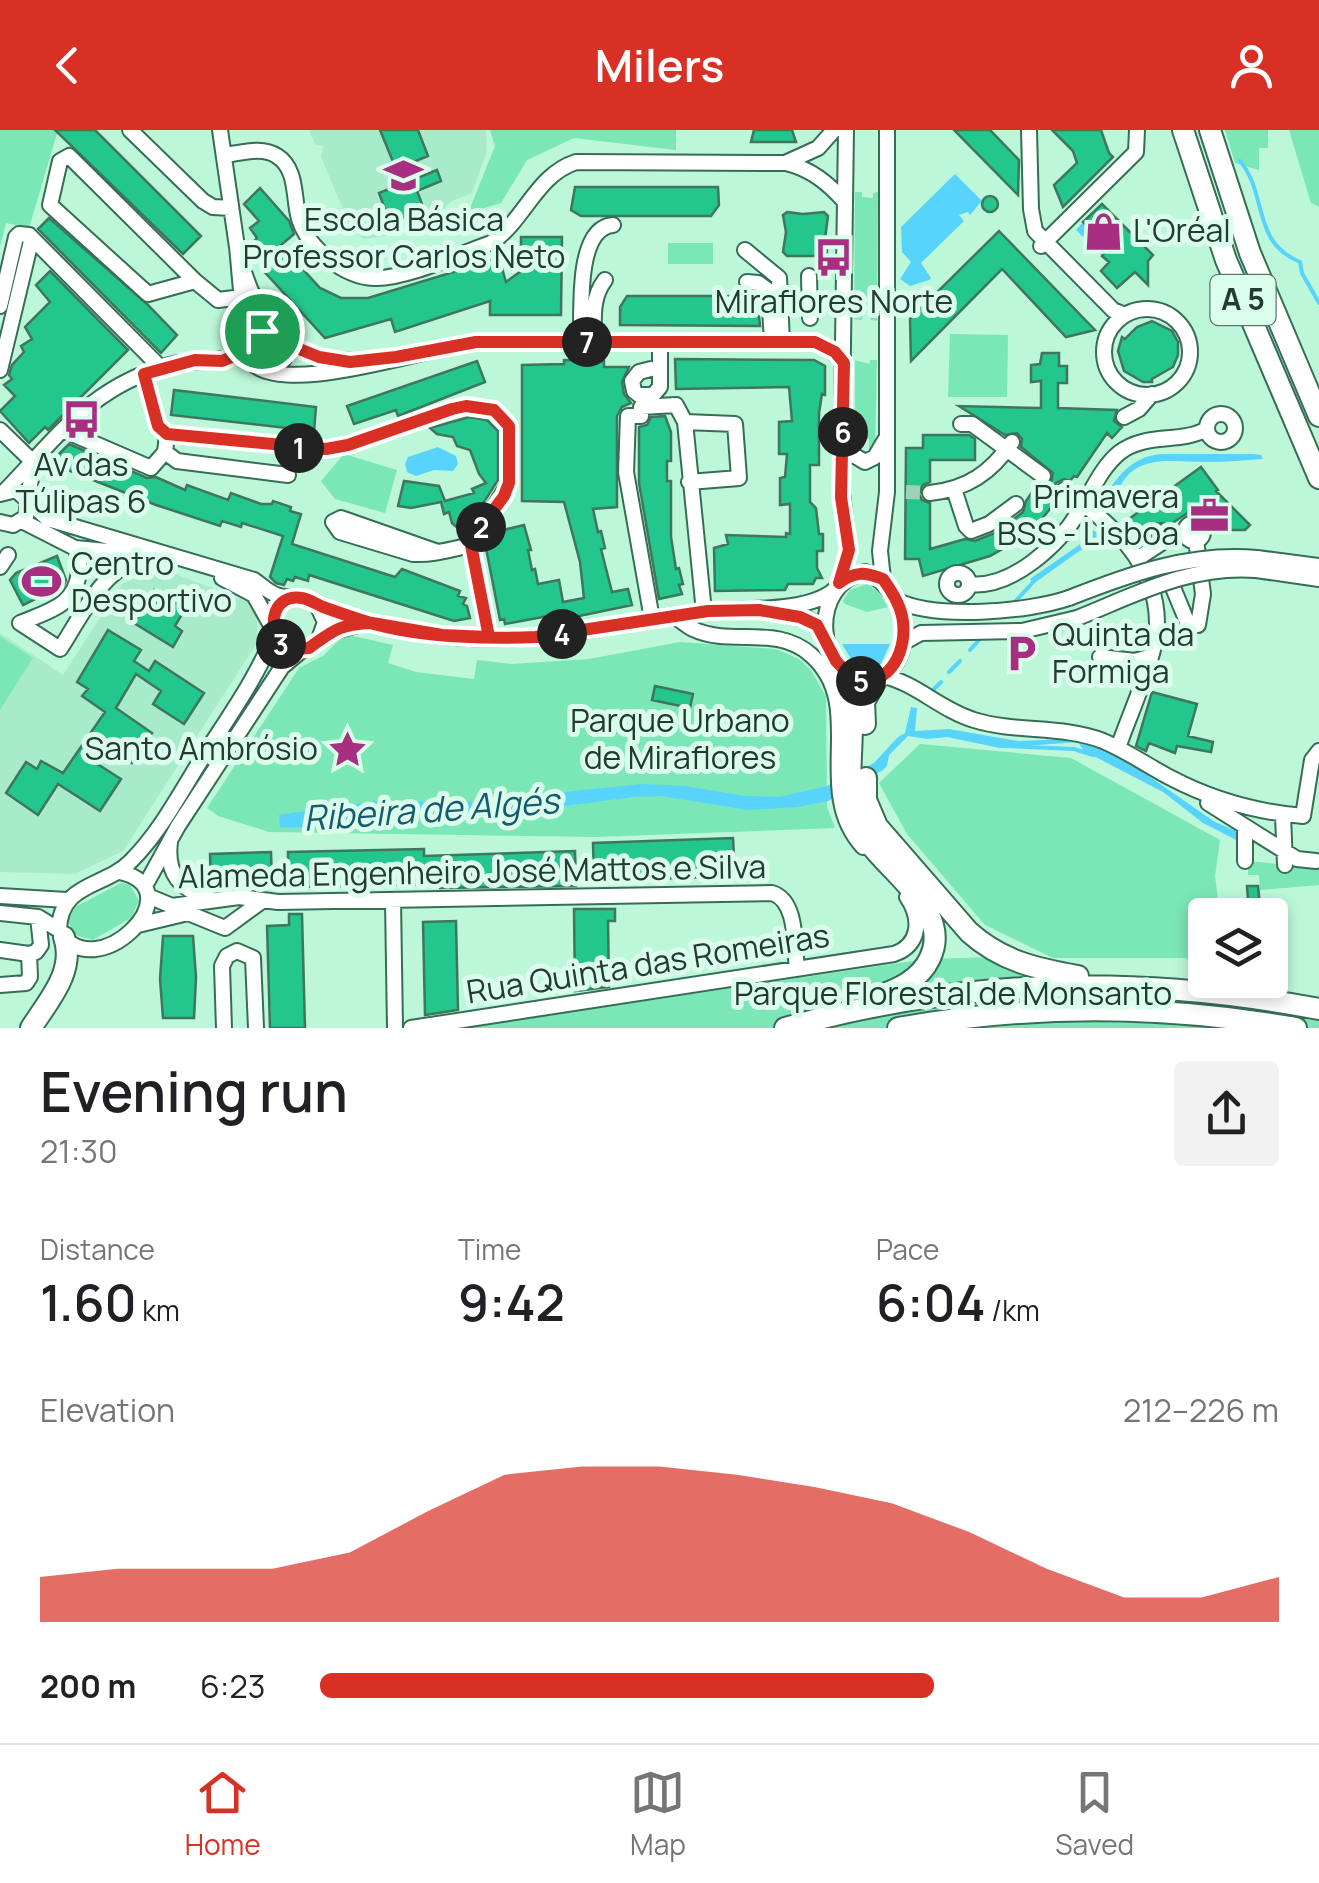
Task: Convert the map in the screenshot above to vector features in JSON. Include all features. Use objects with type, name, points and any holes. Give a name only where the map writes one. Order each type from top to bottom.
[{"type":"highway","name":"A 5","points":[[1184,130],[1226,260],[1319,478]]},
{"type":"highway","name":"A 5","points":[[1210,130],[1250,253],[1319,416]]},
{"type":"highway","points":[[784,1028],[906,984],[925,967],[935,943],[922,901],[868,842],[855,816],[853,701],[844,672]]},
{"type":"highway","points":[[880,678],[864,702],[866,800],[870,814],[969,932],[1002,955],[1035,968],[1319,1009]]},
{"type":"highway","points":[[31,1028],[68,963],[61,933]]},
{"type":"highway","points":[[784,1028],[854,1010],[951,994],[1065,986],[1139,986]]},
{"type":"highway","points":[[898,1028],[1050,1010],[1166,1012],[1296,1028]]},
{"type":"street","points":[[130,130],[203,202],[231,208]]},
{"type":"street","points":[[220,130],[247,347],[250,362],[260,370]]},
{"type":"street","points":[[785,163],[818,148],[834,130]]},
{"type":"street","points":[[826,639],[825,616],[849,550],[841,497],[846,130]]},
{"type":"street","points":[[887,130],[887,492],[880,551],[883,579],[902,615],[900,649],[912,678],[931,697]]},
{"type":"street","points":[[1028,130],[1025,182],[1030,229],[1119,320]]},
{"type":"street","points":[[1046,247],[1136,152],[1135,132]]},
{"type":"street","points":[[225,155],[260,150],[282,160],[291,173],[301,224],[308,235],[342,269],[374,278],[392,276],[491,243],[505,234],[549,176],[576,162],[785,163],[818,176],[846,202]]},
{"type":"street","points":[[195,281],[148,294],[109,260],[50,205],[60,161],[69,156],[218,300],[242,297]]},
{"type":"street","points":[[1076,217],[1068,208],[1098,179],[1095,175]]},
{"type":"street","points":[[588,342],[586,251],[603,226],[613,225]]},
{"type":"street","points":[[0,306],[16,238],[19,234],[29,235],[161,368]]},
{"type":"street","points":[[0,370],[5,322],[31,241],[29,235]]},
{"type":"street","points":[[237,246],[255,300],[286,352],[280,364],[260,370]]},
{"type":"street","points":[[745,250],[776,274],[780,283],[777,342]]},
{"type":"street","points":[[584,283],[601,274],[588,342]]},
{"type":"street","points":[[809,276],[810,318]]},
{"type":"street","points":[[747,282],[758,282],[769,291],[777,342]]},
{"type":"street","points":[[781,305],[809,298]]},
{"type":"street","points":[[1124,417],[1139,409],[1188,366],[1190,353],[1182,326],[1161,310],[1136,310],[1119,320],[1104,346],[1110,373],[1130,392],[1152,394]]},
{"type":"street","points":[[815,342],[834,332],[844,317]]},
{"type":"street","points":[[3,492],[99,395],[161,368],[222,361],[247,347],[256,333],[279,336],[309,353],[334,360],[396,357]]},
{"type":"street","points":[[652,369],[634,375],[632,385],[639,396],[654,395],[660,387],[660,342]]},
{"type":"street","points":[[206,361],[287,374],[328,373],[465,343],[815,342],[835,352],[844,363]]},
{"type":"street","points":[[144,374],[158,426],[167,434],[326,449],[452,409],[466,406],[494,410],[509,426],[509,483],[471,545],[489,637]]},
{"type":"street","points":[[652,619],[626,472],[628,416],[642,416],[641,407],[676,405],[685,422],[704,612]]},
{"type":"street","points":[[685,422],[735,424],[739,478],[689,482]]},
{"type":"street","points":[[961,424],[972,424],[1009,446],[1043,476]]},
{"type":"street","points":[[969,584],[992,582],[1031,561],[1061,535],[1099,477],[1124,449],[1149,440],[1194,435],[1206,428]]},
{"type":"street","points":[[0,430],[33,462]]},
{"type":"street","points":[[63,430],[151,468],[166,452],[167,434]]},
{"type":"street","points":[[843,430],[850,453],[860,461],[875,456],[884,444],[885,434]]},
{"type":"street","points":[[930,493],[954,489],[980,478],[1009,446]]},
{"type":"street","points":[[166,452],[178,461],[288,474]]},
{"type":"street","points":[[0,522],[13,526],[22,522],[28,512],[33,462]]},
{"type":"street","points":[[954,489],[971,531],[989,524],[1016,504]]},
{"type":"street","points":[[3,492],[16,490],[48,519],[254,580],[278,596],[372,623],[442,635],[536,637],[704,612],[759,610],[813,602],[850,575],[866,572],[883,579]]},
{"type":"street","points":[[1064,490],[1110,523],[1148,579],[1157,623],[1118,748]]},
{"type":"street","points":[[887,492],[906,492]]},
{"type":"street","points":[[438,552],[341,518],[333,522],[340,532],[414,554],[438,552],[471,545]]},
{"type":"street","points":[[22,522],[74,548],[158,559],[247,589],[262,605],[282,645],[301,651]]},
{"type":"street","points":[[1137,559],[1166,540],[1160,532]]},
{"type":"street","points":[[1148,579],[1166,573],[1188,624],[1198,626],[1203,594],[1196,540]]},
{"type":"street","points":[[74,548],[80,565],[77,586],[65,604],[20,623],[60,648],[110,576],[133,562],[158,559]]},
{"type":"street","points":[[80,565],[94,557],[102,559],[110,576]]},
{"type":"street","points":[[896,600],[924,607],[987,612],[1028,609],[1151,568],[1209,558],[1257,558],[1319,566]]},
{"type":"street","points":[[880,678],[900,649],[922,632],[1022,631],[1077,618],[1197,572],[1240,569],[1319,579]]},
{"type":"street","points":[[61,933],[62,909],[67,900],[120,872],[148,844],[259,672],[274,633],[272,622],[278,608],[295,598]]},
{"type":"street","points":[[138,926],[147,914],[147,891],[171,838],[281,669],[323,634],[325,622],[318,605]]},
{"type":"street","points":[[759,610],[810,620],[817,625],[844,672],[861,681],[898,680],[971,720],[1026,730],[1075,733],[1118,748],[1174,780],[1285,858]]},
{"type":"street","name":"Rua Quinta das Romeiras","points":[[411,1028],[894,954],[905,950],[914,938],[915,911],[846,824],[838,795],[838,702],[826,671],[802,648],[789,642],[769,636],[694,630],[674,616]]},
{"type":"street","points":[[323,634],[343,626],[372,623]]},
{"type":"street","points":[[1174,780],[1222,802],[1303,816],[1312,760],[1319,751]]},
{"type":"street","points":[[1284,814],[1285,858]]},
{"type":"street","points":[[1244,862],[1245,827]]},
{"type":"street","points":[[171,838],[169,864],[180,885],[215,900],[209,906],[209,922]]},
{"type":"street","points":[[1285,858],[1299,852],[1316,861]]},
{"type":"street","points":[[120,872],[135,876],[147,891]]},
{"type":"street","name":"Alameda Engenheiro José Mattos e Silva","points":[[147,891],[172,906],[242,897],[262,901],[393,900],[772,892],[780,895],[788,906],[797,970]]},
{"type":"street","points":[[0,896],[67,900]]},
{"type":"street","points":[[393,900],[395,1028]]},
{"type":"street","points":[[0,913],[38,917],[78,949],[95,950],[138,926],[179,913],[195,914],[217,928],[231,926],[262,901]]},
{"type":"street","points":[[0,976],[1,951],[36,952],[40,945],[38,917]]},
{"type":"street","points":[[224,1028],[222,966],[228,956],[238,951],[253,958],[256,1028]]},
{"type":"street","points":[[0,984],[26,984],[30,976],[29,954]]},
{"type":"shaded area","name":"Escola Básica Professor Carlos Neto","points":[[309,130],[486,130],[486,154],[472,193],[452,201],[436,215],[385,236],[364,239],[351,228],[321,157],[323,146],[315,144]]},
{"type":"shaded area","points":[[147,573],[173,573],[248,602],[257,618],[257,643],[123,851],[75,874],[0,872],[0,633],[63,675],[122,584]]},
{"type":"green space","points":[[0,130],[58,130],[29,228],[6,223],[0,247]]},
{"type":"green space","points":[[490,130],[676,130],[676,150],[574,138],[527,160],[501,203],[468,213],[495,146]]},
{"type":"green space","points":[[1225,130],[1268,130],[1268,148],[1259,148],[1259,170],[1235,163]]},
{"type":"green space","points":[[1289,130],[1319,130],[1319,207],[1311,203]]},
{"type":"green space","points":[[855,192],[873,198],[873,193],[878,192],[877,321],[863,312],[862,320],[854,319]]},
{"type":"green space","points":[[668,243],[713,243],[713,264],[668,264]]},
{"type":"green space","points":[[950,334],[1008,335],[1007,397],[948,397]]},
{"type":"green space","points":[[855,360],[870,364],[870,360],[877,360],[875,449],[869,449],[869,439],[861,439],[861,448],[855,448]]},
{"type":"green space","points":[[344,454],[397,470],[385,513],[335,499],[321,481]]},
{"type":"green space","points":[[867,584],[879,592],[888,607],[867,612],[845,604],[850,590]]},
{"type":"green space","points":[[0,636],[33,658],[0,710]]},
{"type":"green space","name":"Parque Urbano de Miraflores","points":[[353,636],[393,645],[388,663],[416,672],[474,679],[477,660],[512,664],[589,659],[680,642],[776,649],[799,659],[810,669],[826,696],[827,807],[835,828],[597,837],[269,832],[218,816],[207,808],[299,668],[323,656],[340,639]]},
{"type":"green space","points":[[920,744],[1071,758],[1220,840],[1215,876],[1218,898],[1188,898],[1188,959],[1053,958],[985,925],[907,834],[879,783]]},
{"type":"green space","points":[[1248,861],[1319,868],[1319,885],[1260,890],[1259,875],[1248,875]]},
{"type":"green space","points":[[121,883],[130,885],[139,901],[131,918],[93,940],[75,935],[68,921],[75,907]]},
{"type":"green space","name":"Parque Florestal de Monsanto","points":[[995,957],[1089,998],[1218,1004],[1319,1021],[1319,1028],[464,1028],[926,959]]},
{"type":"water","points":[[955,174],[982,201],[970,215],[959,215],[964,221],[921,263],[931,278],[910,286],[900,279],[911,262],[902,252],[901,227]]},
{"type":"water","points":[[1083,222],[1109,248],[1102,256],[1076,230]]},
{"type":"water","points":[[438,447],[456,456],[458,464],[453,471],[434,470],[416,476],[407,472],[408,457]]},
{"type":"water","points":[[1161,454],[1253,454],[1263,459],[1147,464],[1126,477],[1113,509],[1104,496],[1121,474],[1142,459]]},
{"type":"water","points":[[1089,528],[1102,535],[1033,584],[1030,579],[1079,545]]},
{"type":"water","points":[[842,644],[890,644],[881,664],[866,669],[851,659]]},
{"type":"water","points":[[911,707],[917,708],[915,731],[949,729],[1018,741],[1071,739],[1087,743],[1127,761],[1215,822],[1239,832],[1240,842],[1203,823],[1163,792],[1084,751],[1078,742],[1000,748],[947,737],[908,736],[889,755],[883,770],[828,801],[797,807],[748,810],[661,796],[633,797],[512,813],[383,814],[304,827],[280,827],[279,815],[375,801],[468,802],[641,784],[779,797],[827,786],[874,763],[905,733]]},
{"type":"building","points":[[55,130],[95,130],[201,236],[183,254]]},
{"type":"building","points":[[380,130],[418,130],[428,156],[396,169]]},
{"type":"building","points":[[754,130],[792,130],[796,142],[751,142]]},
{"type":"building","points":[[954,130],[990,130],[1019,160],[1018,195]]},
{"type":"building","points":[[1052,130],[1101,130],[1113,157],[1063,207],[1054,185],[1077,163],[1073,151]]},
{"type":"building","points":[[437,170],[441,181],[417,191],[424,209],[390,223],[379,193]]},
{"type":"building","points":[[575,187],[718,187],[719,205],[711,216],[581,216],[571,210]]},
{"type":"building","points":[[260,188],[289,221],[294,234],[281,245],[320,288],[341,298],[368,298],[499,258],[506,282],[521,271],[521,237],[562,237],[561,315],[490,315],[490,301],[395,332],[391,319],[325,338],[261,268],[267,263],[251,245],[257,238],[250,228],[259,221],[244,204]]},
{"type":"building","points":[[990,196],[998,204],[990,212],[982,204]]},
{"type":"building","points":[[1102,204],[1153,255],[1148,261],[1148,285],[1135,272],[1117,288],[1101,271],[1109,262],[1102,256],[1109,248],[1083,222]]},
{"type":"building","points":[[824,212],[828,216],[824,256],[787,256],[783,252],[783,215]]},
{"type":"building","points":[[49,218],[177,335],[161,353],[38,229]]},
{"type":"building","points":[[999,231],[1095,330],[1066,337],[1002,269],[911,361],[910,319]]},
{"type":"building","points":[[50,271],[128,350],[48,430],[45,427],[29,443],[0,411],[15,396],[4,385],[12,379],[12,365],[24,352],[21,346],[32,339],[25,327],[50,302],[36,285]]},
{"type":"building","points":[[627,296],[757,296],[760,326],[620,325],[620,307]]},
{"type":"building","points":[[1152,321],[1172,331],[1178,342],[1178,355],[1173,367],[1152,382],[1143,382],[1124,371],[1118,351],[1122,337],[1125,339],[1137,327]]},
{"type":"building","points":[[1042,353],[1059,353],[1059,366],[1067,366],[1067,383],[1058,383],[1058,408],[1117,410],[1114,421],[1122,427],[1112,438],[1107,433],[1077,477],[1056,483],[1053,490],[1058,499],[1018,540],[990,556],[923,576],[919,559],[905,559],[906,448],[923,448],[923,435],[969,435],[975,439],[975,460],[930,460],[930,482],[923,485],[919,494],[930,503],[930,549],[995,533],[1023,512],[1037,485],[1051,483],[1053,473],[1021,447],[1022,439],[1017,433],[1005,435],[959,406],[1041,408],[1041,381],[1031,382],[1031,365],[1040,364]]},
{"type":"building","points":[[675,359],[814,360],[825,366],[825,395],[822,394],[819,413],[819,465],[810,465],[810,502],[816,508],[819,534],[823,534],[823,551],[817,551],[817,568],[822,578],[816,578],[813,584],[788,584],[785,590],[715,591],[714,548],[728,544],[726,535],[790,534],[790,504],[780,505],[780,478],[785,477],[787,454],[779,454],[779,422],[792,421],[789,387],[676,389]]},
{"type":"building","points":[[564,360],[604,361],[604,367],[629,367],[622,382],[631,403],[622,407],[617,416],[617,507],[593,509],[612,592],[628,589],[632,605],[560,620],[559,614],[505,624],[504,619],[500,620],[485,543],[491,533],[524,525],[538,584],[559,580],[563,602],[584,598],[580,562],[564,502],[522,501],[522,365],[564,364]]},
{"type":"building","points":[[477,361],[485,382],[398,416],[396,410],[354,424],[347,406]]},
{"type":"building","points":[[174,390],[316,407],[314,431],[171,415]]},
{"type":"building","points":[[665,416],[671,432],[667,481],[671,481],[671,537],[676,569],[679,568],[683,584],[679,585],[682,594],[659,599],[639,483],[639,427],[647,425],[651,417]]},
{"type":"building","points":[[469,417],[487,420],[498,431],[498,480],[467,529],[461,531],[452,523],[449,512],[444,514],[441,502],[411,508],[398,506],[404,481],[439,486],[445,501],[474,493],[472,489],[486,483],[470,450],[457,446],[453,437],[437,434],[430,428]]},
{"type":"building","points":[[69,444],[185,490],[187,485],[228,500],[231,493],[261,504],[273,501],[291,507],[290,511],[301,514],[292,544],[395,577],[402,569],[460,591],[458,596],[466,598],[463,604],[470,618],[454,621],[309,575],[308,581],[295,577],[293,581],[287,579],[284,585],[276,583],[270,577],[283,536],[242,523],[241,527],[222,521],[220,526],[55,465],[54,459]]},
{"type":"building","points":[[1201,467],[1216,491],[1250,525],[1245,530],[1215,530],[1192,510],[1168,526],[1154,524],[1151,537],[1142,543],[1126,521]]},
{"type":"building","points":[[57,556],[66,580],[64,585],[23,605],[10,580],[16,573]]},
{"type":"building","points":[[154,590],[185,609],[175,626],[182,631],[173,647],[134,623]]},
{"type":"building","points":[[108,630],[141,650],[134,661],[149,671],[155,661],[204,693],[184,724],[153,704],[161,691],[136,674],[116,708],[152,733],[132,763],[99,741],[88,758],[121,779],[100,811],[58,784],[38,815],[6,793],[26,762],[37,769],[41,761],[63,773],[105,712],[82,696],[88,689],[77,682]]},
{"type":"building","points":[[655,686],[693,694],[690,708],[652,700]]},
{"type":"building","points":[[1152,692],[1197,704],[1188,736],[1213,742],[1211,752],[1177,746],[1175,753],[1149,743],[1146,751],[1136,746]]},
{"type":"building","points":[[733,838],[735,876],[594,881],[593,843]]},
{"type":"building","points":[[424,849],[424,856],[575,851],[576,886],[288,887],[288,852]]},
{"type":"building","points":[[271,852],[272,881],[211,882],[210,854]]},
{"type":"building","points":[[1247,886],[1258,886],[1259,898],[1248,898]]},
{"type":"building","points":[[574,909],[615,909],[615,921],[608,921],[609,987],[575,991]]},
{"type":"building","points":[[289,914],[302,914],[305,1028],[270,1028],[267,926],[289,925]]},
{"type":"building","points":[[456,921],[458,1010],[425,1015],[423,922]]},
{"type":"building","points":[[163,936],[193,936],[194,1018],[163,1018]]},
{"type":"waterway","points":[[1240,161],[1249,174],[1267,230],[1285,253],[1300,262],[1319,303]]},
{"type":"waterway","points":[[1106,507],[1110,497]]},
{"type":"waterway","points":[[1012,605],[1036,579]]},
{"type":"waterway","points":[[970,650],[981,638]]},
{"type":"waterway","points":[[949,672],[960,661]]},
{"type":"waterway","points":[[933,690],[941,682]]},
{"type":"waterway","name":"Ribeira de Algés","points":[[1004,746],[1074,749],[1093,755]]},
{"type":"tunnel","points":[[906,492],[930,493]]},
{"type":"place","name":"Escola Básica Professor Carlos Neto","points":[[404,175]]},
{"type":"place","name":"L'Oréal","points":[[1103,231]]},
{"type":"place","name":"Miraflores Norte","points":[[834,257]]},
{"type":"place","name":"Av das Túlipas 6","points":[[81,420]]},
{"type":"place","name":"Primavera BSS - Lisboa","points":[[1209,515]]},
{"type":"place","name":"Centro Desportivo","points":[[41,582]]},
{"type":"place","name":"Quinta da Formiga","points":[[1022,653]]},
{"type":"place","name":"Santo Ambrósio","points":[[348,749]]},
{"type":"route","points":[[262,331],[252,337],[246,351],[230,359],[172,364],[144,374],[158,426],[167,434],[326,449],[466,406],[494,410],[509,426],[511,438],[507,489],[471,545],[489,637],[442,635],[372,623],[361,623],[323,634],[318,642],[301,651],[282,645],[274,636],[272,622],[278,608],[295,598],[311,601],[318,605],[372,623],[390,628],[430,634],[442,635],[510,638],[708,611],[759,610],[800,617],[817,625],[836,661],[852,678],[876,680],[894,664],[904,638],[902,615],[883,579],[866,572],[850,575],[839,583],[849,550],[841,497],[844,363],[829,348],[815,342],[476,342],[350,362],[319,357],[275,333],[262,331]]}]
